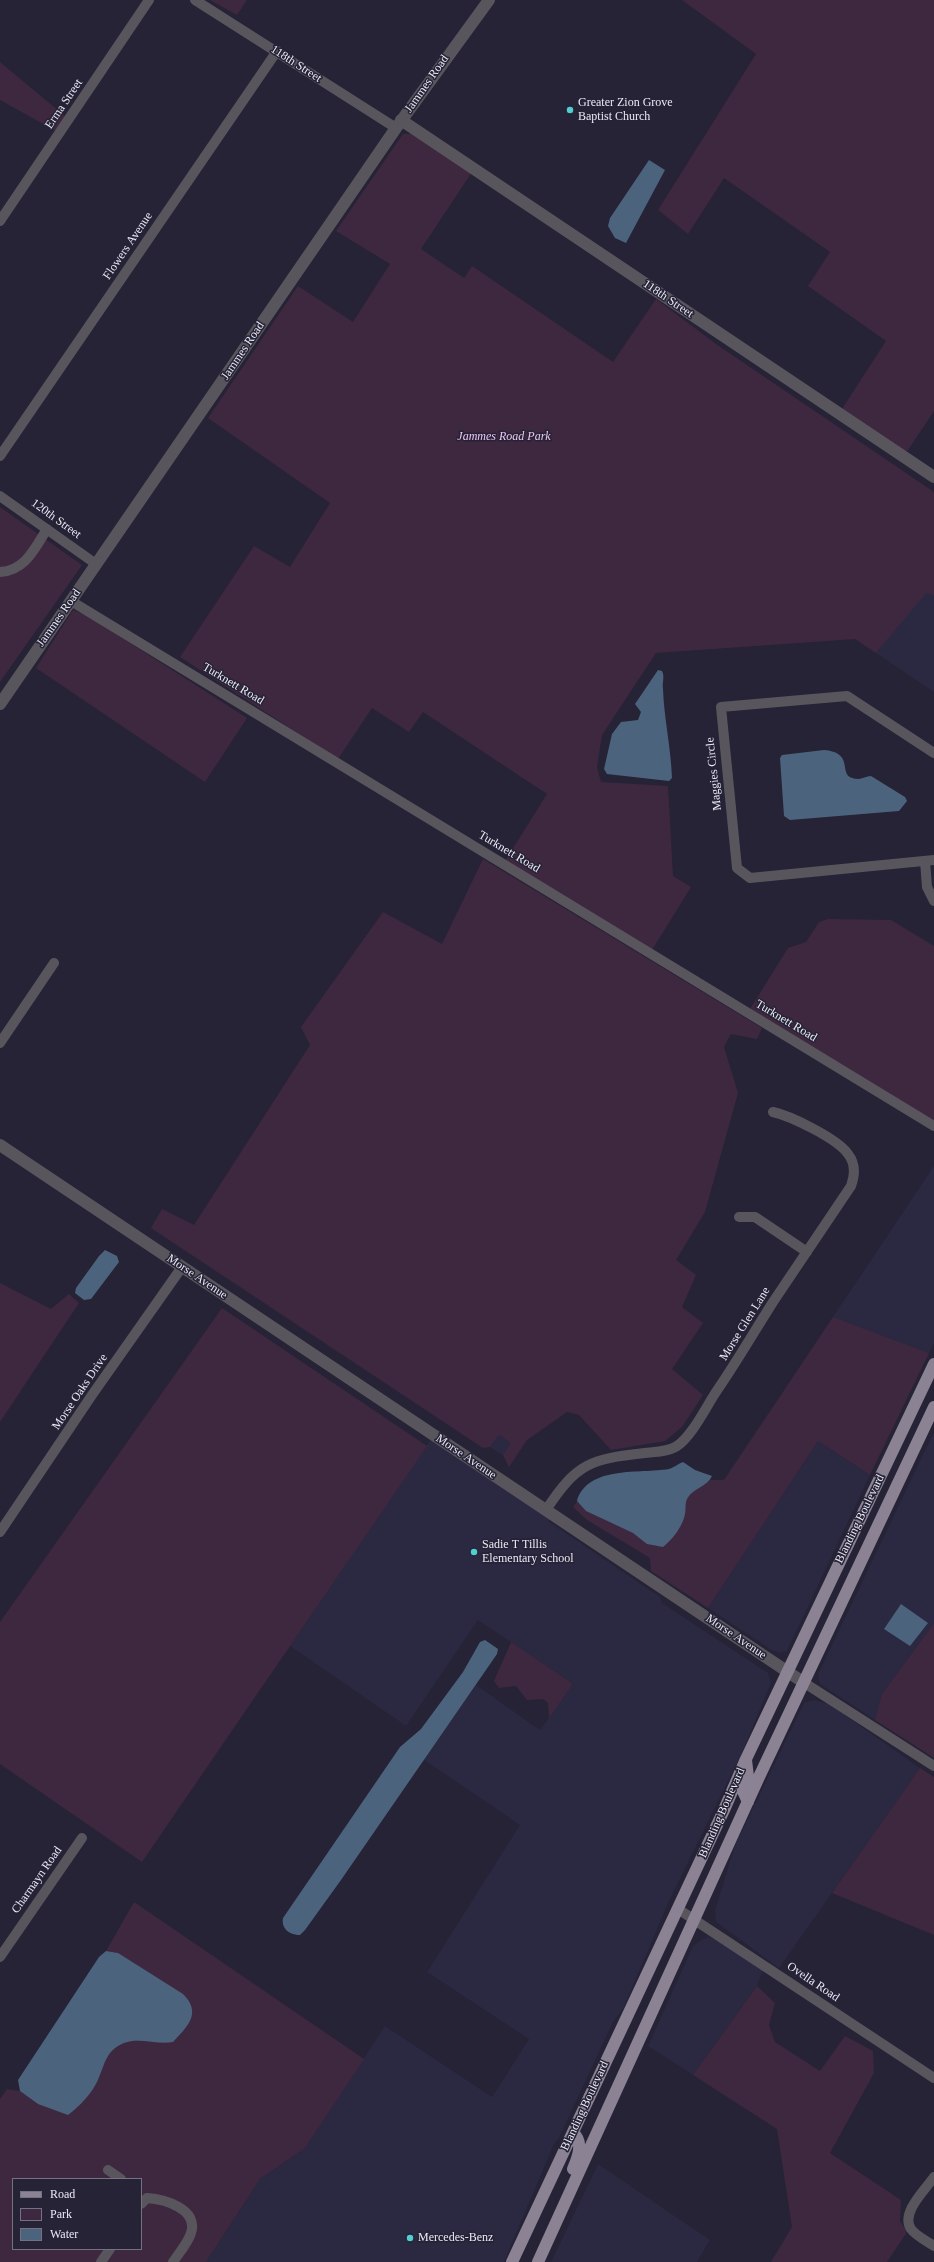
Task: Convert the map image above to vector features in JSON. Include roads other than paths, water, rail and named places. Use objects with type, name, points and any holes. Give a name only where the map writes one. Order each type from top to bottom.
[{"type":"main road","name":"Blanding Boulevard","points":[[512,2262],[678,1909],[746,1759],[934,1364]]},
{"type":"main road","name":"Blanding Boulevard","points":[[540,2257],[803,1682],[934,1407]]},
{"type":"main road","points":[[865,1509],[882,1517]]},
{"type":"main road","points":[[746,1759],[748,1777],[743,1791],[748,1802]]},
{"type":"main road","points":[[540,2257],[547,2226],[578,2156],[579,2140],[573,2132]]},
{"type":"street","name":"Erma Street","points":[[0,222],[149,0]]},
{"type":"street","name":"118th Street","points":[[195,0],[399,124],[934,477]]},
{"type":"street","name":"Jammes Road","points":[[0,704],[399,124],[489,0]]},
{"type":"street","name":"Flowers Avenue","points":[[0,456],[277,51]]},
{"type":"street","name":"120th Street","points":[[0,496],[96,564]]},
{"type":"street","points":[[0,572],[12,570],[23,564],[47,529]]},
{"type":"street","name":"Turknett Road","points":[[71,600],[934,1126]]},
{"type":"street","name":"Maggies Circle","points":[[930,861],[750,878],[743,874],[737,868],[721,707],[847,696],[934,754]]},
{"type":"street","points":[[930,861],[927,888],[934,901]]},
{"type":"street","points":[[0,1043],[54,963]]},
{"type":"street","name":"Morse Glen Lane","points":[[546,1510],[565,1483],[580,1469],[596,1460],[613,1456],[667,1450],[678,1446],[689,1433],[729,1373],[851,1186],[854,1175],[853,1164],[848,1154],[840,1146],[790,1116],[773,1112]]},
{"type":"street","name":"Morse Avenue","points":[[0,1146],[803,1682],[934,1766]]},
{"type":"street","points":[[739,1218],[755,1217],[807,1252]]},
{"type":"street","name":"Morse Oaks Drive","points":[[0,1532],[4,1518],[182,1267]]},
{"type":"street","name":"Charmayn Road","points":[[0,1957],[82,1838]]},
{"type":"street","name":"Ovella Road","points":[[678,1909],[934,2078]]},
{"type":"street","points":[[108,2170],[120,2178]]},
{"type":"street","points":[[934,2177],[910,2212],[908,2222],[911,2229],[934,2246]]},
{"type":"street","points":[[143,2199],[159,2199],[181,2209],[187,2214],[192,2226],[190,2237],[173,2262]]},
{"type":"water","points":[[649,160],[665,170],[626,243],[615,238],[608,226],[610,218]]},
{"type":"water","points":[[658,670],[662,671],[663,675],[672,778],[669,781],[607,774],[604,769],[612,734],[621,722],[638,720],[641,712],[635,704]]},
{"type":"water","points":[[824,750],[834,752],[840,756],[843,760],[847,774],[851,778],[858,779],[871,776],[905,797],[907,801],[899,811],[790,820],[784,816],[780,758],[782,755]]},
{"type":"water","points":[[105,1250],[117,1256],[119,1262],[91,1299],[84,1300],[75,1293],[76,1288]]},
{"type":"water","points":[[683,1462],[695,1470],[712,1476],[707,1483],[693,1492],[687,1499],[684,1519],[680,1528],[670,1541],[663,1547],[647,1544],[633,1533],[586,1511],[577,1501],[583,1489],[603,1476],[616,1473],[669,1469]]},
{"type":"water","points":[[901,1604],[928,1623],[910,1646],[884,1629]]},
{"type":"water","points":[[485,1640],[498,1649],[497,1654],[305,1930],[300,1935],[287,1931],[283,1925],[283,1918],[400,1747],[421,1729],[463,1672],[480,1642]]},
{"type":"water","points":[[106,1951],[118,1953],[183,1994],[192,2007],[191,2019],[188,2025],[173,2042],[161,2043],[130,2041],[113,2049],[107,2058],[92,2090],[77,2108],[68,2115],[38,2104],[20,2091],[18,2080],[99,1957]]},
{"type":"place","name":"Greater Zion Grove Baptist Church","points":[[570,110]]},
{"type":"place","name":"Sadie T Tillis Elementary School","points":[[474,1552]]},
{"type":"place","name":"Mercedes-Benz","points":[[410,2238]]},
{"type":"park label","name":"Jammes Road Park","points":[[504,437]]}]
